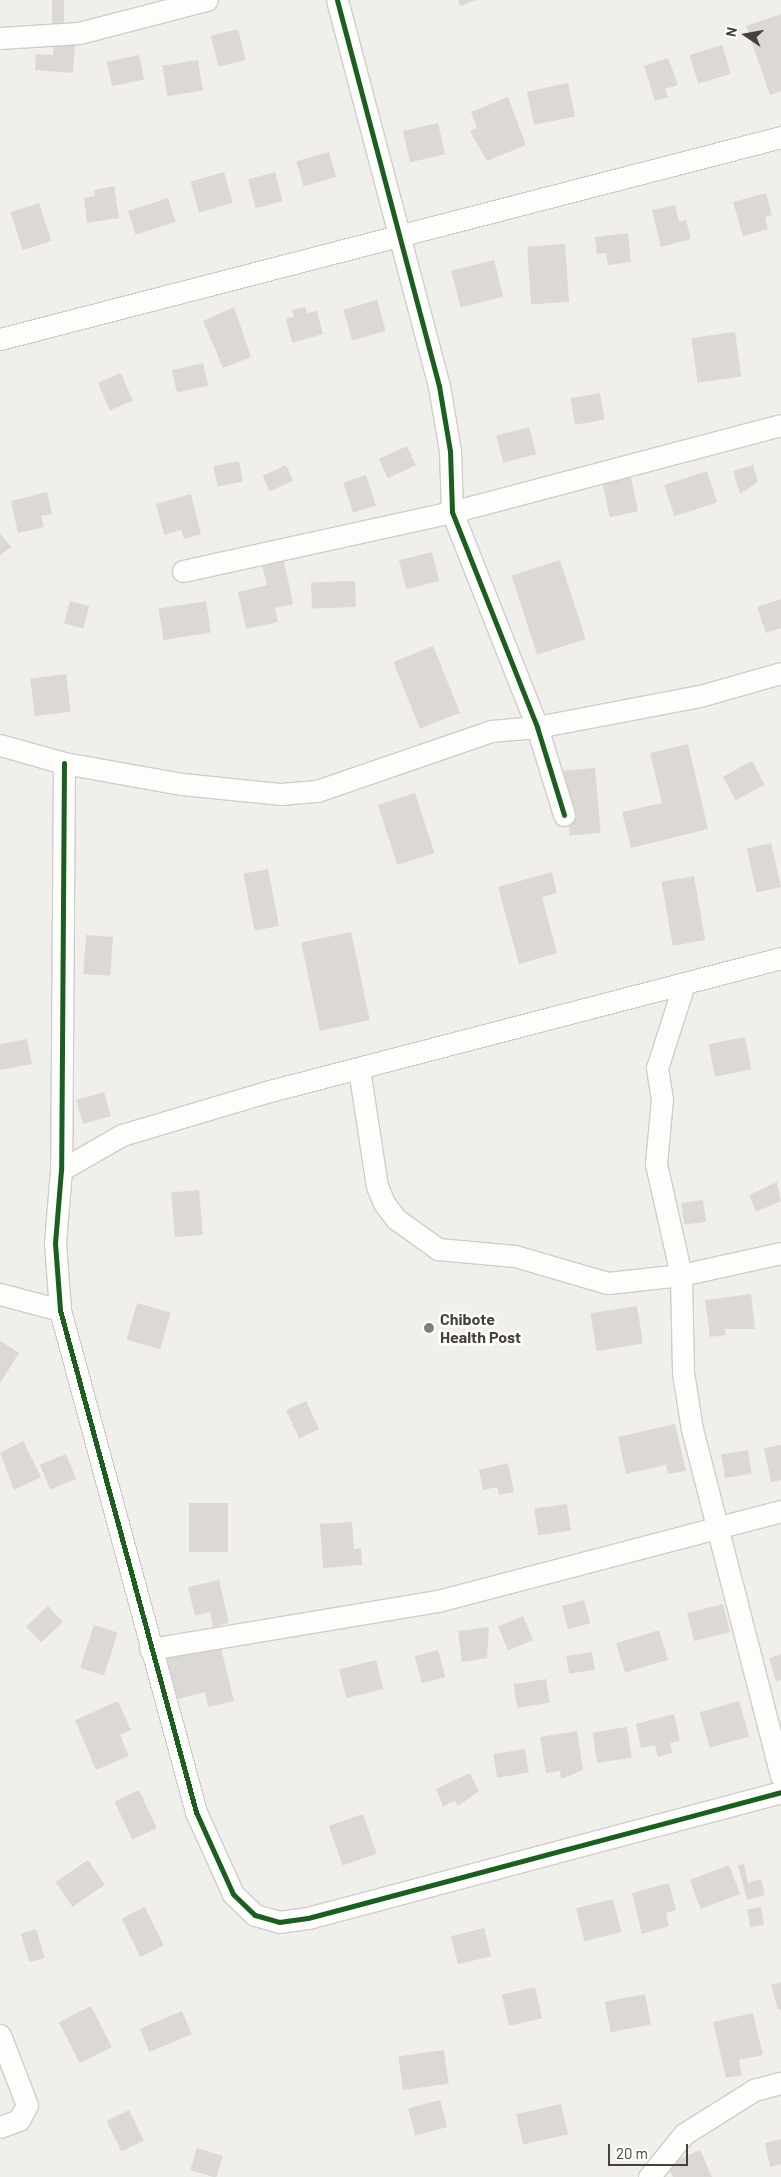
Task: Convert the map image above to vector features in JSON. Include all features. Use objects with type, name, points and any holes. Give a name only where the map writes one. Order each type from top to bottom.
[{"type":"street","points":[[0,38],[79,33],[207,0]]},
{"type":"street","points":[[337,0],[398,238],[439,386],[450,451],[452,512],[537,727],[564,815]]},
{"type":"street","points":[[0,339],[80,316],[398,238],[781,137]]},
{"type":"street","points":[[183,572],[452,512],[781,425]]},
{"type":"street","points":[[0,744],[64,763],[182,784],[281,794],[357,780],[463,739],[700,696],[781,674]]},
{"type":"street","points":[[64,763],[61,1170],[55,1243],[60,1310],[150,1649],[214,1861],[233,1894],[254,1916],[279,1922],[457,1880],[781,1792]]},
{"type":"street","points":[[61,1170],[122,1135],[359,1069],[781,958]]},
{"type":"street","points":[[684,984],[657,1068],[661,1111],[655,1149],[681,1275],[684,1382],[781,1776]]},
{"type":"street","points":[[359,1069],[377,1186],[396,1220],[424,1240],[458,1254],[515,1256],[598,1282],[681,1275],[781,1253]]},
{"type":"street","points":[[0,1294],[60,1310]]},
{"type":"street","points":[[150,1649],[438,1601],[781,1511]]},
{"type":"street","points":[[0,2035],[27,2105],[19,2120],[0,2127]]},
{"type":"street","points":[[648,2177],[684,2134],[754,2090],[781,2083]]},
{"type":"building","points":[[52,0],[64,0],[64,27],[52,27]]},
{"type":"building","points":[[458,0],[476,0],[460,6]]},
{"type":"building","points":[[781,14],[781,91],[770,95],[746,26]]},
{"type":"building","points":[[238,29],[246,60],[219,67],[211,36]]},
{"type":"building","points":[[54,42],[75,43],[73,73],[35,70],[36,54],[53,55]]},
{"type":"building","points":[[722,45],[731,74],[698,84],[689,55]]},
{"type":"building","points":[[139,55],[144,79],[112,86],[107,62]]},
{"type":"building","points":[[668,58],[678,85],[665,89],[668,97],[655,101],[644,66]]},
{"type":"building","points":[[198,60],[203,91],[167,96],[162,66]]},
{"type":"building","points":[[568,83],[575,116],[534,125],[527,92]]},
{"type":"building","points":[[508,97],[526,145],[487,161],[470,131],[477,128],[471,112]]},
{"type":"building","points":[[438,123],[445,154],[410,162],[403,131]]},
{"type":"building","points":[[329,152],[336,177],[303,186],[296,161]]},
{"type":"building","points":[[224,172],[233,203],[199,212],[190,182]]},
{"type":"building","points":[[275,172],[283,201],[256,208],[248,179]]},
{"type":"building","points":[[114,186],[119,218],[87,223],[84,198],[95,196],[94,190]]},
{"type":"building","points":[[766,193],[772,215],[765,217],[768,229],[743,236],[733,202]]},
{"type":"building","points":[[168,198],[176,222],[136,235],[128,211]]},
{"type":"building","points":[[39,203],[51,241],[23,250],[10,212]]},
{"type":"building","points":[[675,205],[679,222],[686,220],[691,239],[661,247],[652,210]]},
{"type":"building","points":[[628,233],[631,262],[608,265],[606,253],[597,254],[595,237]]},
{"type":"building","points":[[565,244],[569,302],[531,305],[527,247]]},
{"type":"building","points":[[494,260],[503,297],[461,308],[451,271]]},
{"type":"building","points":[[377,300],[386,331],[352,340],[343,310]]},
{"type":"building","points":[[234,307],[251,357],[223,368],[203,321]]},
{"type":"building","points":[[305,307],[307,313],[317,311],[323,334],[292,343],[286,319],[294,317],[292,310]]},
{"type":"building","points":[[735,332],[741,377],[698,383],[691,338]]},
{"type":"building","points":[[203,363],[208,385],[177,393],[172,370]]},
{"type":"building","points":[[121,373],[133,401],[110,410],[98,383]]},
{"type":"building","points":[[600,393],[605,420],[575,425],[570,398]]},
{"type":"building","points":[[529,427],[536,454],[503,463],[496,436]]},
{"type":"building","points":[[407,446],[416,465],[388,478],[379,459]]},
{"type":"building","points":[[239,461],[243,482],[217,487],[213,466]]},
{"type":"building","points":[[286,465],[293,480],[270,491],[262,476]]},
{"type":"building","points":[[753,465],[758,482],[740,494],[733,471]]},
{"type":"building","points":[[707,471],[717,502],[674,516],[664,485]]},
{"type":"building","points":[[630,473],[638,511],[610,517],[602,479]]},
{"type":"building","points":[[366,475],[376,505],[353,513],[343,482]]},
{"type":"building","points":[[47,492],[52,514],[41,516],[44,527],[18,533],[11,501]]},
{"type":"building","points":[[191,494],[201,534],[184,539],[181,530],[164,535],[156,504]]},
{"type":"building","points":[[0,533],[11,547],[0,555]]},
{"type":"building","points":[[432,552],[439,581],[406,589],[399,560]]},
{"type":"building","points":[[560,560],[586,639],[537,655],[511,576]]},
{"type":"building","points":[[284,561],[293,604],[275,608],[278,622],[246,629],[238,592],[267,585],[262,566]]},
{"type":"building","points":[[355,581],[356,607],[312,609],[311,583]]},
{"type":"building","points":[[781,599],[781,628],[766,633],[757,607]]},
{"type":"building","points":[[70,601],[89,606],[83,628],[64,623]]},
{"type":"building","points":[[206,601],[211,633],[164,640],[159,609]]},
{"type":"building","points":[[433,646],[460,713],[420,729],[393,662]]},
{"type":"building","points":[[66,674],[71,712],[35,716],[30,678]]},
{"type":"building","points":[[688,744],[708,829],[631,848],[622,812],[662,803],[650,753]]},
{"type":"building","points":[[752,761],[765,785],[736,800],[723,776]]},
{"type":"building","points":[[595,768],[601,833],[570,835],[564,771]]},
{"type":"building","points":[[415,793],[434,853],[397,865],[378,805]]},
{"type":"building","points":[[771,843],[781,887],[757,892],[747,849]]},
{"type":"building","points":[[268,869],[279,926],[255,931],[243,874]]},
{"type":"building","points":[[552,872],[557,893],[542,897],[557,953],[519,964],[498,887]]},
{"type":"building","points":[[694,876],[705,940],[673,946],[662,882]]},
{"type":"building","points":[[351,932],[370,1020],[320,1031],[301,943]]},
{"type":"building","points":[[86,935],[113,937],[110,976],[83,974]]},
{"type":"building","points":[[745,1037],[751,1069],[715,1076],[709,1044]]},
{"type":"building","points":[[27,1039],[32,1064],[0,1070],[0,1044]]},
{"type":"building","points":[[104,1092],[111,1116],[83,1124],[76,1100]]},
{"type":"building","points":[[777,1182],[781,1201],[756,1212],[749,1195]]},
{"type":"building","points":[[199,1190],[203,1235],[175,1237],[171,1192]]},
{"type":"building","points":[[703,1200],[706,1222],[684,1225],[681,1203]]},
{"type":"building","points":[[751,1294],[755,1329],[725,1329],[726,1335],[710,1337],[705,1300]]},
{"type":"building","points":[[137,1303],[171,1313],[160,1349],[127,1340]]},
{"type":"building","points":[[637,1306],[643,1344],[597,1351],[591,1313]]},
{"type":"building","points":[[0,1341],[19,1353],[0,1383]]},
{"type":"building","points":[[306,1401],[319,1429],[299,1438],[286,1410]]},
{"type":"building","points":[[675,1424],[686,1471],[668,1474],[666,1465],[626,1474],[618,1437]]},
{"type":"building","points":[[23,1441],[41,1477],[14,1490],[0,1453]]},
{"type":"building","points":[[781,1445],[781,1480],[771,1482],[764,1448]]},
{"type":"building","points":[[748,1450],[752,1474],[725,1478],[721,1454]]},
{"type":"building","points":[[66,1454],[76,1479],[50,1490],[40,1464]]},
{"type":"building","points":[[508,1463],[514,1492],[499,1495],[497,1487],[483,1490],[479,1470]]},
{"type":"building","points":[[189,1503],[228,1503],[228,1552],[189,1552]]},
{"type":"building","points":[[567,1504],[571,1531],[538,1535],[534,1509]]},
{"type":"building","points":[[352,1522],[354,1549],[361,1548],[362,1565],[323,1568],[320,1524]]},
{"type":"building","points":[[219,1580],[229,1623],[213,1627],[210,1612],[195,1616],[188,1587]]},
{"type":"building","points":[[584,1600],[590,1623],[568,1629],[562,1606]]},
{"type":"building","points":[[723,1604],[730,1632],[694,1641],[687,1613]]},
{"type":"building","points":[[48,1606],[63,1622],[41,1643],[26,1626]]},
{"type":"building","points":[[523,1616],[533,1640],[508,1650],[498,1627]]},
{"type":"building","points":[[94,1625],[118,1633],[104,1676],[80,1668]]},
{"type":"building","points":[[489,1627],[487,1658],[462,1662],[458,1631]]},
{"type":"building","points":[[659,1630],[668,1660],[625,1673],[616,1643]]},
{"type":"building","points":[[220,1644],[234,1701],[208,1707],[205,1692],[174,1700],[164,1658]]},
{"type":"building","points":[[438,1650],[445,1677],[422,1683],[415,1656]]},
{"type":"building","points":[[592,1652],[595,1670],[569,1674],[566,1656]]},
{"type":"building","points":[[781,1654],[781,1680],[776,1681],[769,1658]]},
{"type":"building","points":[[376,1660],[383,1689],[346,1698],[339,1669]]},
{"type":"building","points":[[546,1679],[550,1703],[517,1708],[513,1684]]},
{"type":"building","points":[[118,1701],[131,1730],[120,1735],[129,1756],[96,1770],[75,1720]]},
{"type":"building","points":[[739,1701],[749,1737],[710,1748],[700,1712]]},
{"type":"building","points":[[674,1714],[680,1741],[670,1743],[672,1753],[658,1757],[655,1745],[641,1748],[636,1724]]},
{"type":"building","points":[[627,1727],[632,1758],[597,1763],[592,1732]]},
{"type":"building","points":[[577,1731],[583,1770],[561,1779],[560,1771],[546,1773],[540,1737]]},
{"type":"building","points":[[525,1749],[529,1773],[497,1778],[493,1754]]},
{"type":"building","points":[[470,1773],[479,1791],[458,1806],[455,1801],[443,1806],[436,1789]]},
{"type":"building","points":[[139,1790],[157,1828],[132,1839],[115,1801]]},
{"type":"building","points":[[363,1814],[377,1854],[343,1865],[329,1826]]},
{"type":"building","points":[[88,1860],[105,1885],[72,1907],[56,1882]]},
{"type":"building","points":[[744,1864],[748,1883],[761,1879],[765,1895],[747,1900],[738,1865]]},
{"type":"building","points":[[729,1865],[740,1894],[701,1909],[690,1880]]},
{"type":"building","points":[[669,1883],[676,1910],[666,1913],[669,1926],[642,1934],[632,1893]]},
{"type":"building","points":[[613,1899],[621,1932],[584,1941],[576,1908]]},
{"type":"building","points":[[145,1907],[164,1946],[140,1957],[122,1918]]},
{"type":"building","points":[[761,1907],[764,1925],[750,1927],[747,1909]]},
{"type":"building","points":[[484,1928],[491,1956],[458,1964],[451,1936]]},
{"type":"building","points":[[36,1929],[45,1958],[29,1962],[21,1934]]},
{"type":"building","points":[[781,1982],[781,2009],[778,2010],[771,1985]]},
{"type":"building","points":[[535,1987],[542,2018],[509,2026],[502,1995]]},
{"type":"building","points":[[645,1994],[651,2024],[611,2032],[605,2002]]},
{"type":"building","points":[[91,2006],[112,2047],[80,2063],[59,2022]]},
{"type":"building","points":[[182,2011],[192,2034],[149,2052],[140,2029]]},
{"type":"building","points":[[753,2013],[763,2055],[739,2060],[742,2075],[726,2078],[713,2022]]},
{"type":"building","points":[[444,2050],[449,2084],[403,2090],[398,2056]]},
{"type":"building","points":[[440,2100],[447,2127],[415,2136],[408,2109]]},
{"type":"building","points":[[561,2104],[568,2134],[523,2145],[516,2114]]},
{"type":"building","points":[[129,2110],[144,2141],[121,2152],[107,2121]]},
{"type":"building","points":[[781,2139],[781,2164],[770,2167],[765,2143]]},
{"type":"building","points":[[197,2148],[223,2156],[216,2177],[190,2170]]},
{"type":"building","points":[[700,2150],[712,2177],[673,2177],[667,2165]]},
{"type":"cycle path","points":[[337,0],[439,386],[450,451],[452,512],[537,727],[564,815]]},
{"type":"cycle path","points":[[64,763],[61,1170],[55,1243],[60,1310],[196,1812],[233,1894],[255,1915],[279,1922],[308,1918],[781,1792]]},
{"type":"place","name":"Chibote Health Post","points":[[429,1328]]}]
